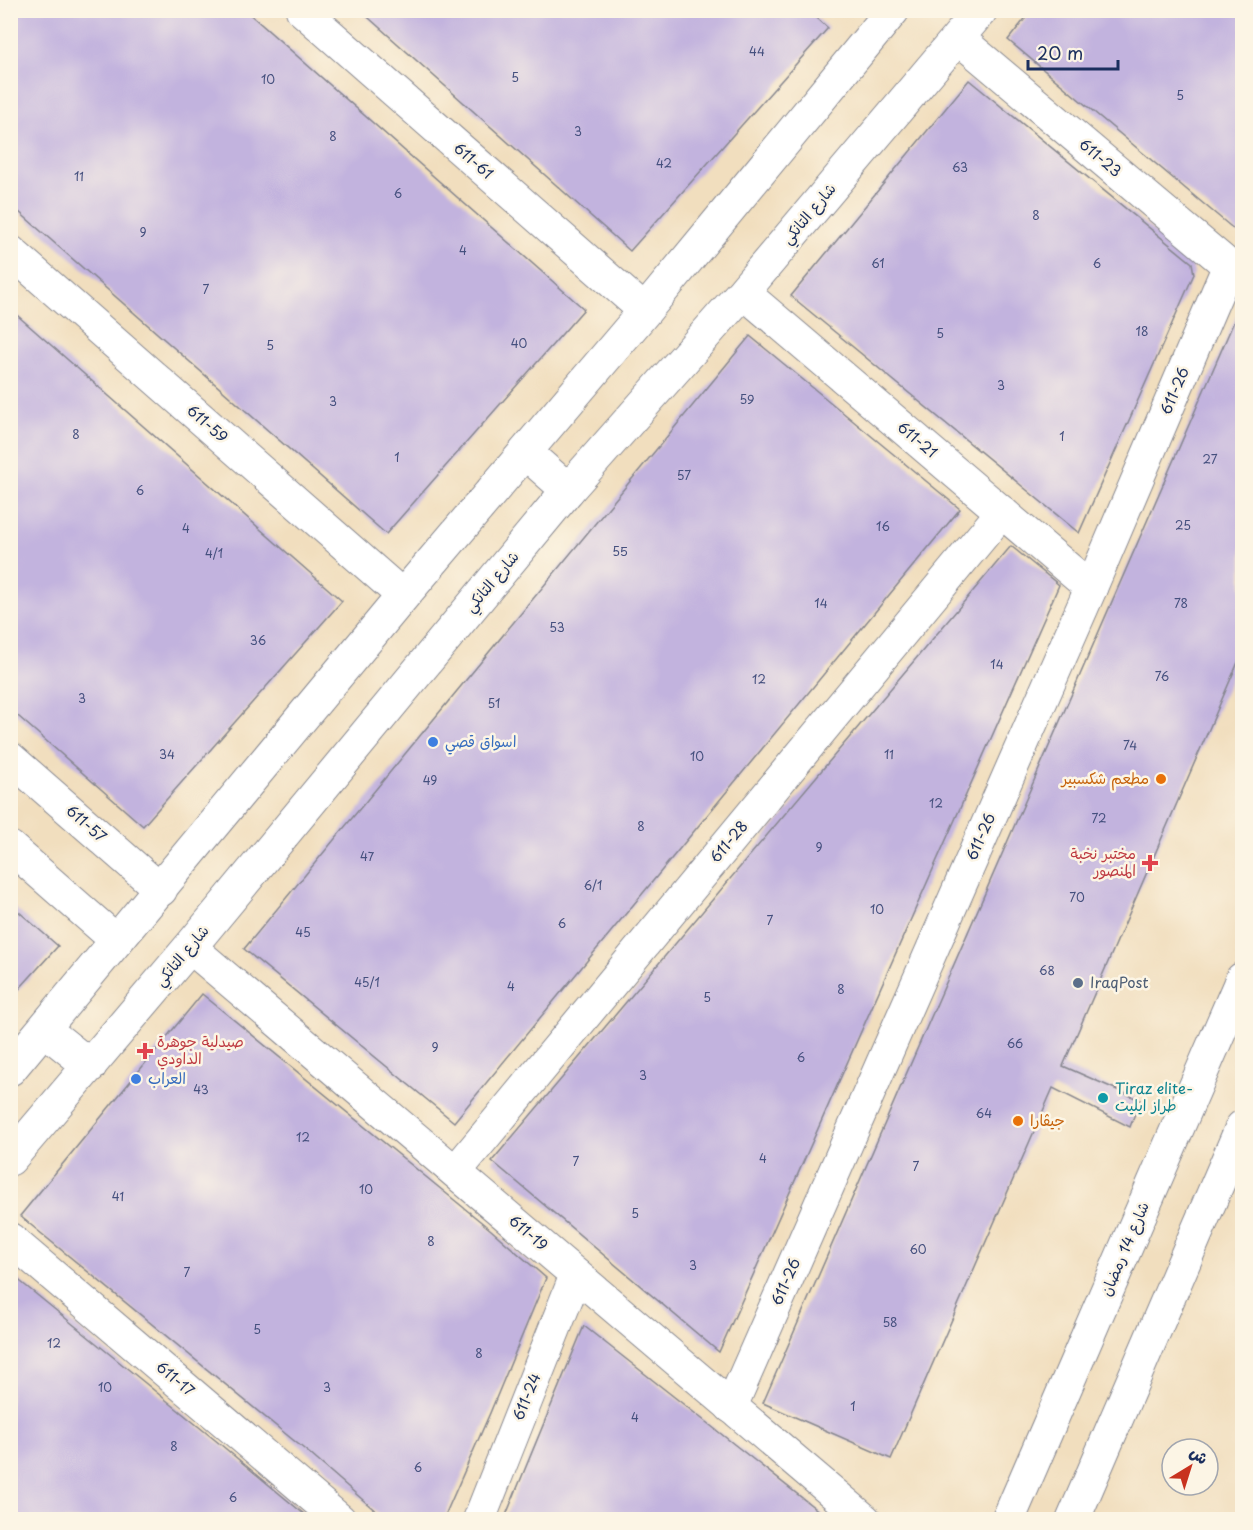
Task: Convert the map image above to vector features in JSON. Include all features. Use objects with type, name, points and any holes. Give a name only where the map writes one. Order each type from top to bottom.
[{"type":"street","name":"611-61","points":[[302,10],[645,311]]},
{"type":"street","name":"شارع التانكي","points":[[10,1159],[90,1066],[568,490],[743,292],[981,10]]},
{"type":"street","points":[[10,1070],[403,596],[645,311],[888,12]]},
{"type":"street","name":"611-23","points":[[958,38],[1235,272]]},
{"type":"street","name":"611-59","points":[[10,251],[403,596]]},
{"type":"street","name":"611-26","points":[[731,1407],[1090,588],[1235,272]]},
{"type":"street","name":"611-21","points":[[743,292],[1090,588]]},
{"type":"street","points":[[526,453],[568,490]]},
{"type":"street","name":"611-28","points":[[456,1171],[1002,512]]},
{"type":"street","name":"611-57","points":[[10,758],[161,890]]},
{"type":"street","points":[[10,847],[117,941]]},
{"type":"street","name":"611-19","points":[[190,946],[731,1407],[847,1513]]},
{"type":"street","name":"شارع 14 رمضان","points":[[1008,1520],[1242,979]]},
{"type":"street","points":[[45,1030],[90,1066]]},
{"type":"street","points":[[1073,1520],[1242,1127]]},
{"type":"street","name":"611-17","points":[[10,1239],[340,1520]]},
{"type":"street","name":"611-24","points":[[478,1520],[576,1275]]},
{"type":"building","points":[[10,10],[245,10],[584,309],[386,534],[10,204]]},
{"type":"building","points":[[360,10],[808,10],[828,28],[630,251]]},
{"type":"building","points":[[1032,10],[1242,10],[1242,236],[1008,40]]},
{"type":"building","points":[[969,80],[1192,263],[1194,274],[1079,533],[791,296]]},
{"type":"building","points":[[1242,303],[1242,653],[1063,1066],[1140,1100],[1130,1127],[1053,1088],[891,1459],[763,1403]]},
{"type":"building","points":[[10,309],[342,601],[143,826],[10,709]]},
{"type":"building","points":[[750,336],[960,509],[454,1122],[244,949]]},
{"type":"building","points":[[1011,546],[1059,585],[719,1352],[492,1161]]},
{"type":"building","points":[[10,904],[58,946],[10,999]]},
{"type":"building","points":[[202,994],[491,1230],[546,1278],[443,1520],[386,1520],[309,1453],[20,1216]]},
{"type":"building","points":[[10,1273],[220,1444],[311,1520],[10,1520]]},
{"type":"building","points":[[584,1326],[706,1422],[830,1520],[504,1520]]},
{"type":"place","name":"اسواق قصي","points":[[433,742]]},
{"type":"place","name":"مطعم شكسبير","points":[[1161,779]]},
{"type":"place","name":"مختبر نخبة المنصور","points":[[1150,863]]},
{"type":"place","name":"IraqPost","points":[[1078,983]]},
{"type":"place","name":"صيدلية جوهرة الداودي","points":[[145,1051]]},
{"type":"place","name":"العراب","points":[[136,1079]]},
{"type":"place","name":"Tiraz elite- طراز ايليت","points":[[1103,1098]]},
{"type":"place","name":"جيڤارا","points":[[1018,1121]]}]
